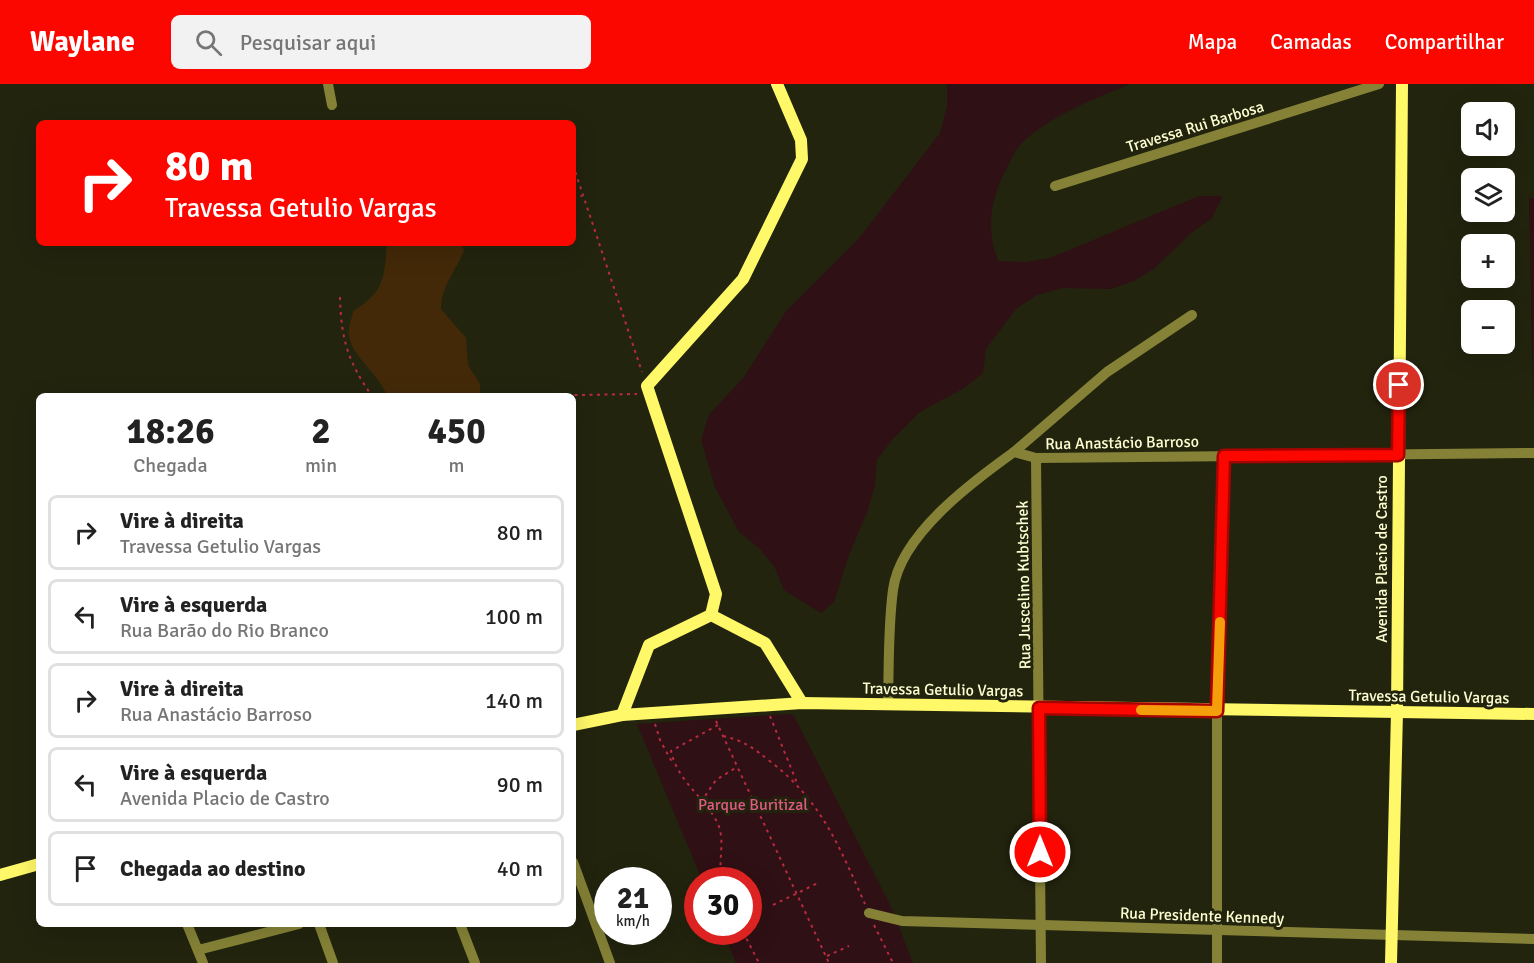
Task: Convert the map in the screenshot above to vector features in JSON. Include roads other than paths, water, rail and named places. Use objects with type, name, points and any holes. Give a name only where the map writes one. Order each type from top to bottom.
[{"type":"street","points":[[328,84],[332,105]]},
{"type":"street","points":[[711,615],[716,594],[648,389],[743,279],[802,159],[801,140],[777,84]]},
{"type":"street","name":"Travessa Rui Barbosa","points":[[1055,186],[1379,84]]},
{"type":"street","name":"Avenida Placio de Castro","points":[[1391,963],[1397,712],[1402,84]]},
{"type":"street","points":[[888,704],[893,588],[905,555],[946,504],[1014,452],[1107,372],[1192,315]]},
{"type":"street","name":"Rua Anastácio Barroso","points":[[1014,452],[1036,458],[1534,453]]},
{"type":"street","points":[[1217,963],[1217,711],[1224,456]]},
{"type":"street","name":"Rua Juscelino Kubtschek","points":[[1036,458],[1041,963]]},
{"type":"street","points":[[711,615],[765,643],[802,703]]},
{"type":"street","points":[[622,714],[649,645],[711,615]]},
{"type":"street","name":"Travessa Getulio Vargas","points":[[576,724],[622,714],[802,703],[1534,714]]},
{"type":"street","points":[[0,875],[36,865]]},
{"type":"street","points":[[576,870],[610,963]]},
{"type":"street","name":"Rua Presidente Kennedy","points":[[869,913],[902,921],[1040,924],[1218,932],[1534,939]]},
{"type":"street","points":[[188,927],[203,963]]},
{"type":"street","points":[[198,950],[287,927]]},
{"type":"street","points":[[320,927],[333,963]]},
{"type":"street","points":[[461,927],[475,963]]},
{"type":"park label","name":"Parque Buritizal","points":[[753,804]]}]
